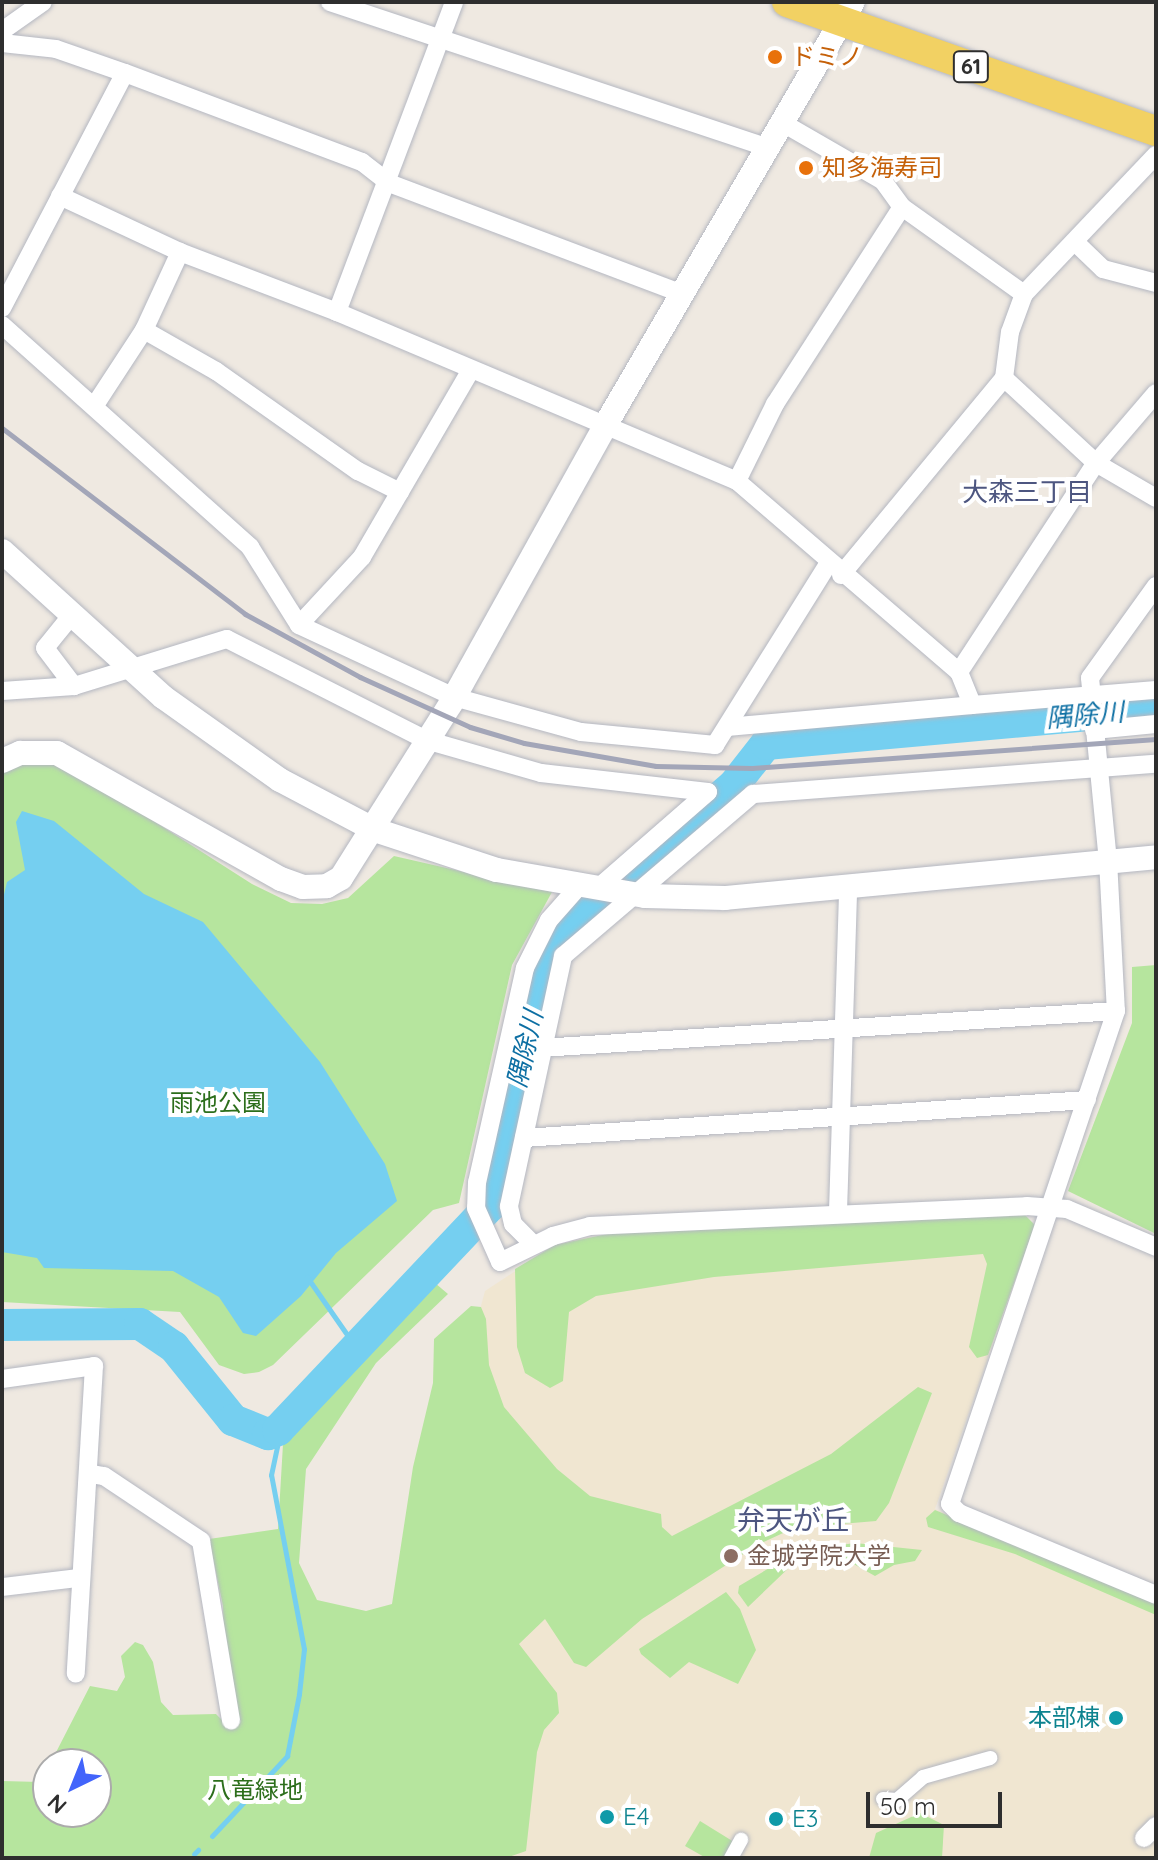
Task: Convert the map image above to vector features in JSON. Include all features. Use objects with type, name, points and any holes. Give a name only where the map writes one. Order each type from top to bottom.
[{"type":"main road","name":"61","points":[[787,2],[848,12],[1156,131]]},
{"type":"street","points":[[2,31],[43,2]]},
{"type":"street","points":[[330,2],[766,147]]},
{"type":"street","points":[[337,312],[389,183],[454,2]]},
{"type":"street","points":[[2,761],[20,753],[57,753],[303,887],[327,886],[341,878],[375,830],[454,697],[606,424],[848,12]]},
{"type":"street","points":[[2,43],[56,49],[125,73],[362,162],[389,183],[683,294]]},
{"type":"street","points":[[2,308],[125,73]]},
{"type":"street","points":[[781,122],[883,181],[902,207],[1024,294]]},
{"type":"street","points":[[2,325],[95,405],[250,547],[299,625],[454,697],[581,732],[715,745],[835,570],[1004,378],[1010,332],[1024,294],[1156,155]]},
{"type":"street","points":[[60,196],[180,252],[337,312],[737,481],[835,570],[959,672],[972,705]]},
{"type":"street","points":[[737,481],[775,404],[902,207]]},
{"type":"street","points":[[1075,242],[1103,269],[1156,283]]},
{"type":"street","points":[[95,405],[144,330],[180,252]]},
{"type":"street","points":[[144,330],[216,371],[358,471],[400,492]]},
{"type":"street","points":[[299,625],[362,557],[471,370]]},
{"type":"street","points":[[1004,378],[1096,463],[1156,498]]},
{"type":"street","points":[[959,672],[1096,463],[1156,393]]},
{"type":"street","points":[[2,551],[131,669],[280,780],[375,830],[497,870],[607,890],[725,898],[1156,857]]},
{"type":"street","points":[[1156,586],[1090,678],[1108,860],[1116,1011],[950,1504],[959,1513],[1156,1595]]},
{"type":"street","points":[[74,686],[45,648],[79,624]]},
{"type":"street","points":[[3,687],[74,686],[227,639],[426,740],[541,773],[708,792],[607,890],[563,956],[509,1206],[513,1224],[533,1244]]},
{"type":"street","points":[[1094,714],[1156,690]]},
{"type":"street","points":[[727,727],[972,705],[1094,714],[1156,724]]},
{"type":"street","points":[[1156,764],[1099,771],[753,794],[607,890],[549,920],[525,968],[476,1208],[500,1262],[533,1244],[590,1226],[838,1212],[1050,1206],[1156,1247]]},
{"type":"street","points":[[838,1212],[848,888]]},
{"type":"street","points":[[541,1048],[1116,1011]]},
{"type":"street","points":[[524,1138],[1087,1100]]},
{"type":"street","points":[[2,1379],[94,1366],[91,1474],[78,1578],[76,1673]]},
{"type":"street","points":[[91,1474],[104,1476],[201,1541],[231,1721]]},
{"type":"street","points":[[2,1587],[78,1578]]},
{"type":"street","points":[[883,1799],[897,1800],[923,1777],[990,1758]]},
{"type":"street","points":[[731,1858],[741,1840]]},
{"type":"shaded area","name":"金城学院大学","points":[[1035,1225],[935,1509],[1156,1603],[1156,1858],[332,1858],[485,1291],[555,1245],[587,1237]]},
{"type":"green space","name":"雨池公園","points":[[18,762],[66,765],[252,884],[291,903],[322,904],[348,898],[394,856],[552,892],[512,965],[459,1203],[433,1210],[273,1365],[259,1372],[244,1374],[219,1365],[180,1312],[2,1302],[2,770]]},
{"type":"green space","points":[[1156,965],[1156,1234],[1068,1191],[1132,1023],[1132,967]]},
{"type":"green space","points":[[1025,1215],[1035,1225],[988,1355],[977,1358],[969,1347],[987,1264],[983,1254],[714,1277],[596,1296],[569,1312],[563,1381],[550,1388],[525,1373],[517,1347],[515,1269],[555,1245],[626,1230]]},
{"type":"green space","name":"八竜緑地","points":[[435,1283],[448,1294],[376,1363],[306,1469],[299,1563],[317,1600],[366,1611],[392,1604],[413,1467],[433,1383],[434,1339],[471,1306],[481,1307],[486,1319],[489,1365],[504,1407],[557,1469],[590,1496],[661,1514],[662,1527],[672,1536],[831,1454],[918,1387],[932,1393],[889,1503],[876,1521],[794,1528],[759,1544],[642,1619],[586,1667],[574,1663],[545,1619],[519,1644],[557,1693],[559,1713],[544,1730],[537,1752],[526,1851],[506,1858],[2,1858],[2,1781],[32,1782],[32,1828],[112,1828],[112,1748],[58,1748],[90,1686],[117,1691],[125,1677],[121,1656],[135,1642],[143,1645],[153,1662],[161,1702],[173,1715],[216,1714],[226,1724],[223,1606],[209,1539],[278,1529],[283,1444],[331,1391],[361,1347]]},
{"type":"green space","points":[[935,1510],[1156,1603],[1156,1615],[1015,1554],[928,1527],[926,1518]]},
{"type":"green space","points":[[855,1543],[922,1550],[915,1561],[894,1565],[875,1576],[841,1557],[796,1561],[748,1607],[738,1593],[739,1586],[798,1551]]},
{"type":"green space","points":[[726,1592],[740,1609],[756,1650],[738,1684],[689,1662],[670,1678],[641,1654],[639,1649]]},
{"type":"green space","points":[[920,1813],[944,1825],[942,1858],[869,1858],[876,1833]]},
{"type":"green space","points":[[700,1821],[734,1842],[724,1858],[706,1858],[685,1846]]},
{"type":"water","points":[[22,811],[54,821],[144,894],[203,922],[320,1062],[385,1164],[397,1201],[336,1253],[301,1296],[256,1336],[243,1333],[219,1297],[173,1271],[44,1268],[37,1258],[2,1252],[2,903],[7,882],[25,870],[16,822]]},
{"type":"waterway","name":"隅除川","points":[[2,1325],[140,1324],[174,1347],[233,1420],[268,1434],[278,1430],[491,1205],[535,1001],[557,948],[583,915],[734,785],[766,744],[1156,709]]},
{"type":"waterway","points":[[307,1277],[355,1346]]},
{"type":"waterway","points":[[212,1836],[287,1756],[299,1694],[304,1649],[271,1475],[278,1441],[289,1423]]},
{"type":"waterway","points":[[194,1854],[198,1850]]},
{"type":"railway","points":[[2,428],[245,614],[360,677],[470,727],[524,743],[656,766],[752,768],[1156,739]]},
{"type":"place","name":"ドミノ","points":[[775,57]]},
{"type":"place","name":"知多海寿司","points":[[806,168]]},
{"type":"place","name":"金城学院大学","points":[[731,1556]]},
{"type":"place","name":"本部棟","points":[[1116,1718]]},
{"type":"place","name":"E4","points":[[607,1817]]},
{"type":"place","name":"E3","points":[[776,1819]]},
{"type":"district","name":"大森三丁目","points":[[1027,492]]},
{"type":"district","name":"弁天が丘","points":[[793,1520]]}]
